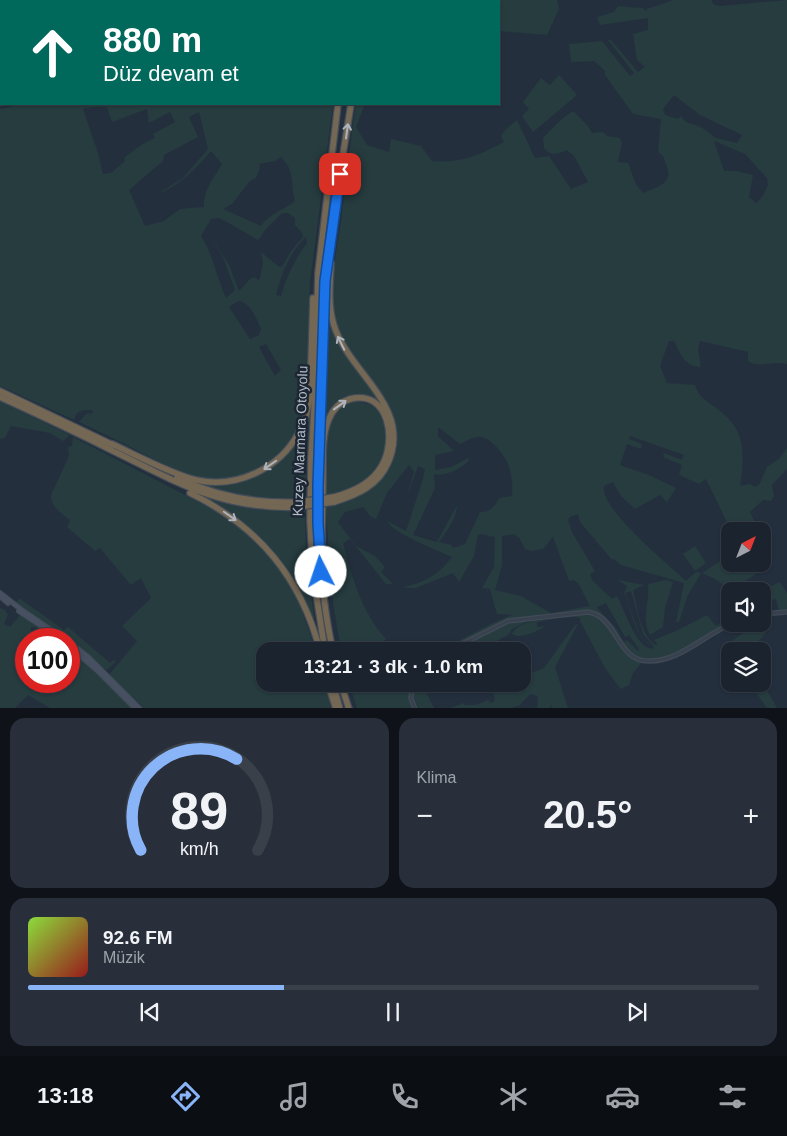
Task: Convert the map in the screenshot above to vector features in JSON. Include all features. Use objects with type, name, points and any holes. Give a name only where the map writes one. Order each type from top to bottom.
[{"type":"highway","name":"Kuzey Marmara Otoyolu","points":[[324,642],[313,574],[310,521],[318,273],[338,105]]},
{"type":"highway","points":[[0,391],[111,447],[170,480],[210,496],[253,506],[298,504],[359,494],[377,480],[385,470],[391,457],[394,435],[393,422],[386,406],[348,355],[333,324],[329,296],[332,231],[351,105]]},
{"type":"highway","name":"Kuzey Marmara Otoyolu","points":[[331,642],[322,588],[318,486],[325,281],[332,231]]},
{"type":"highway","points":[[0,397],[111,447],[184,477],[210,482],[244,478],[263,470],[276,461],[293,443],[300,431],[310,396],[312,304],[318,273]]},
{"type":"highway","points":[[322,588],[323,453],[326,425],[334,410],[342,402],[359,398],[369,401],[381,409],[387,420],[389,434],[387,452],[381,467],[369,480],[355,490],[334,499]]},
{"type":"highway","points":[[111,447],[218,508],[256,537],[277,560],[298,592],[317,642]]},
{"type":"highway","points":[[331,692],[336,708]]},
{"type":"highway","points":[[335,692],[340,708]]},
{"type":"highway","points":[[344,692],[349,708]]},
{"type":"main road","points":[[0,594],[45,628]]},
{"type":"main road","points":[[0,594],[48,628]]},
{"type":"main road","points":[[80,652],[140,708]]},
{"type":"main road","points":[[80,654],[136,708]]},
{"type":"street","points":[[466,642],[511,620],[536,619],[588,612],[596,614],[606,622],[619,643],[633,657],[642,661],[656,660],[673,655],[721,629]]},
{"type":"street","points":[[771,613],[787,612]]},
{"type":"street","points":[[412,692],[415,708]]},
{"type":"green space","points":[[500,0],[557,0],[559,9],[547,35],[500,31]]},
{"type":"green space","points":[[673,0],[711,0],[714,5],[720,6],[787,0],[787,364],[753,363],[748,361],[748,352],[700,341],[698,349],[701,367],[695,366],[684,359],[674,341],[669,341],[660,366],[667,383],[695,385],[703,398],[725,415],[733,424],[741,442],[743,462],[740,486],[750,484],[755,487],[759,485],[767,467],[779,459],[787,448],[787,469],[772,485],[774,496],[771,501],[763,500],[750,512],[755,522],[727,522],[706,479],[699,484],[679,475],[682,465],[663,457],[664,453],[682,460],[684,455],[630,436],[629,439],[642,444],[641,449],[627,444],[620,465],[649,475],[676,488],[667,502],[660,495],[635,509],[621,496],[613,482],[604,486],[605,496],[623,522],[686,581],[696,572],[701,573],[687,597],[679,622],[676,622],[684,583],[621,565],[614,559],[612,560],[580,522],[578,514],[570,517],[568,520],[572,532],[595,571],[590,574],[592,580],[612,599],[617,596],[632,629],[642,644],[648,648],[654,648],[643,634],[631,591],[625,593],[629,605],[624,593],[627,586],[618,580],[644,585],[633,590],[642,627],[655,645],[658,644],[654,640],[707,615],[716,626],[721,622],[721,627],[668,656],[647,660],[637,657],[629,651],[605,619],[598,613],[588,610],[509,619],[462,642],[456,642],[512,615],[497,614],[490,589],[482,588],[494,567],[495,537],[478,535],[474,556],[459,582],[453,573],[416,588],[404,588],[433,576],[452,557],[407,536],[391,526],[387,521],[406,531],[425,469],[418,466],[405,502],[414,472],[409,465],[387,493],[376,519],[370,516],[363,507],[345,512],[338,522],[356,546],[375,556],[385,567],[381,572],[393,584],[386,584],[350,539],[343,543],[354,581],[364,606],[370,618],[386,639],[383,642],[340,642],[331,590],[326,507],[355,498],[365,493],[381,480],[392,463],[397,441],[395,421],[387,403],[350,351],[339,332],[333,311],[333,277],[356,105],[365,105],[356,127],[367,145],[389,152],[391,139],[421,146],[432,161],[442,162],[469,158],[504,142],[501,136],[517,120],[535,158],[549,156],[571,189],[588,182],[574,156],[567,150],[550,153],[544,148],[543,138],[573,111],[588,126],[592,133],[603,132],[607,136],[620,138],[622,143],[618,162],[628,163],[636,184],[643,193],[663,184],[668,176],[664,159],[658,152],[661,119],[633,114],[605,75],[605,71],[594,61],[571,62],[569,44],[602,41],[630,76],[634,73],[608,40],[611,40],[638,72],[645,67],[637,60],[633,34],[648,30],[648,18],[600,25],[597,17],[614,12],[618,6],[642,8],[647,11],[647,9]],"holes":[[[674,95],[700,115],[742,135],[737,143],[716,138],[701,127],[686,122],[681,116],[678,119],[665,115],[663,109]],[[714,141],[745,154],[767,178],[768,185],[762,197],[756,203],[749,197],[753,175],[736,171],[724,171]],[[438,427],[460,444],[479,437],[490,441],[498,448],[506,460],[512,481],[512,496],[499,498],[492,508],[480,512],[465,544],[453,548],[451,545],[439,542],[453,520],[457,505],[437,542],[413,535],[435,488],[434,474],[453,472],[469,460],[468,458],[451,467],[435,470],[435,455],[454,451],[438,436]],[[514,534],[520,539],[525,549],[531,551],[543,549],[553,537],[569,581],[573,580],[578,583],[590,606],[551,613],[521,596],[495,590],[502,565],[502,536]],[[606,603],[625,637],[629,635],[639,649],[638,651],[627,640],[624,642],[616,628],[598,609],[597,607]]]},
{"type":"green space","points":[[559,75],[577,95],[533,132],[522,116],[529,109],[523,102],[541,78],[550,85]]},
{"type":"green space","points":[[21,105],[333,105],[310,283],[307,402],[297,430],[286,446],[272,460],[246,474],[229,479],[197,477],[181,472],[79,422],[86,414],[93,413],[92,410],[83,410],[76,414],[74,420],[0,386],[0,109]],"holes":[[[107,107],[112,122],[147,109],[149,123],[170,112],[175,122],[153,134],[155,138],[141,145],[124,158],[125,161],[111,173],[103,174],[83,109]],[[199,112],[208,149],[183,178],[156,195],[186,177],[211,151],[222,164],[207,190],[204,207],[180,209],[164,221],[145,226],[129,190],[163,161],[164,155],[198,137],[189,117]],[[281,157],[286,162],[291,173],[295,201],[272,215],[261,226],[223,209],[232,204],[250,181],[256,178],[260,168],[259,164],[275,161]],[[282,213],[288,213],[295,218],[295,225],[303,234],[303,237],[291,251],[282,267],[278,266],[261,252],[263,263],[259,281],[255,277],[250,279],[239,291],[229,265],[209,233],[223,257],[235,290],[226,298],[209,250],[201,236],[211,219],[218,218],[258,240]],[[306,237],[307,243],[291,268],[281,296],[276,295],[283,271],[300,243]],[[238,301],[250,307],[261,329],[259,335],[250,339],[229,307]],[[266,344],[281,370],[275,376],[259,347]]]},
{"type":"green space","points":[[328,314],[345,352],[385,407],[363,396],[351,396],[335,405],[325,420]]},
{"type":"green space","points":[[0,401],[70,435],[63,441],[50,433],[11,426],[5,438],[0,439]]},
{"type":"green space","points":[[353,401],[372,406],[381,416],[385,425],[385,446],[378,465],[365,480],[346,490],[326,495],[325,455],[329,427],[334,415],[342,406]]},
{"type":"green space","points":[[310,412],[305,498],[277,499],[249,496],[195,482],[243,480],[292,448]]},
{"type":"green space","points":[[73,437],[222,514],[254,540],[281,572],[297,597],[313,642],[256,642],[256,692],[327,692],[332,708],[144,708],[109,675],[137,641],[122,626],[151,598],[141,578],[131,585],[100,548],[95,551],[67,527],[70,520],[52,503],[51,495],[69,456],[68,447],[72,446]]},
{"type":"green space","points":[[203,497],[263,510],[305,510],[306,557],[315,624],[295,583],[271,550],[240,522]]},
{"type":"green space","points":[[695,546],[706,563],[695,571],[683,554]]},
{"type":"green space","points":[[720,561],[721,572],[730,572],[732,574],[735,572],[759,572],[744,582],[721,583],[702,573]]},
{"type":"green space","points":[[666,580],[673,582],[665,608],[663,627],[650,635],[646,622],[648,584]]},
{"type":"green space","points":[[780,582],[787,593],[787,610],[779,610],[776,599],[771,601],[771,586]]},
{"type":"green space","points":[[19,598],[61,628],[52,628],[16,604]]},
{"type":"green space","points":[[0,608],[5,610],[8,615],[4,624],[10,627],[21,614],[34,621],[40,628],[15,628],[15,693],[80,693],[80,655],[135,708],[50,708],[28,695],[15,708],[0,708]]},
{"type":"green space","points":[[583,613],[593,615],[601,620],[625,651],[642,662],[633,673],[629,685],[621,689],[619,687],[605,668],[580,618],[571,616]]},
{"type":"green space","points":[[554,619],[537,622],[537,627],[546,626],[529,634],[516,636],[512,634],[519,626],[524,624]]},
{"type":"green space","points":[[510,622],[526,622],[512,629],[508,635],[495,642],[470,642]]},
{"type":"green space","points":[[578,624],[555,667],[568,708],[552,708],[551,704],[550,708],[537,708],[538,696],[530,694],[520,705],[512,708],[450,708],[464,703],[464,705],[475,705],[488,700],[491,703],[495,700],[493,692],[531,692],[531,673],[544,668],[575,625]]},
{"type":"green space","points":[[744,632],[766,633],[758,642],[731,642]]},
{"type":"green space","points":[[80,637],[110,663],[114,660],[116,661],[107,670],[102,668],[80,649]]},
{"type":"green space","points":[[352,692],[409,692],[413,708],[357,708]]},
{"type":"green space","points":[[413,692],[429,692],[427,694],[434,708],[418,708]]},
{"type":"green space","points":[[756,692],[768,692],[777,708],[767,708]]},
{"type":"route","points":[[321,572],[318,486],[325,281],[340,174]]}]
